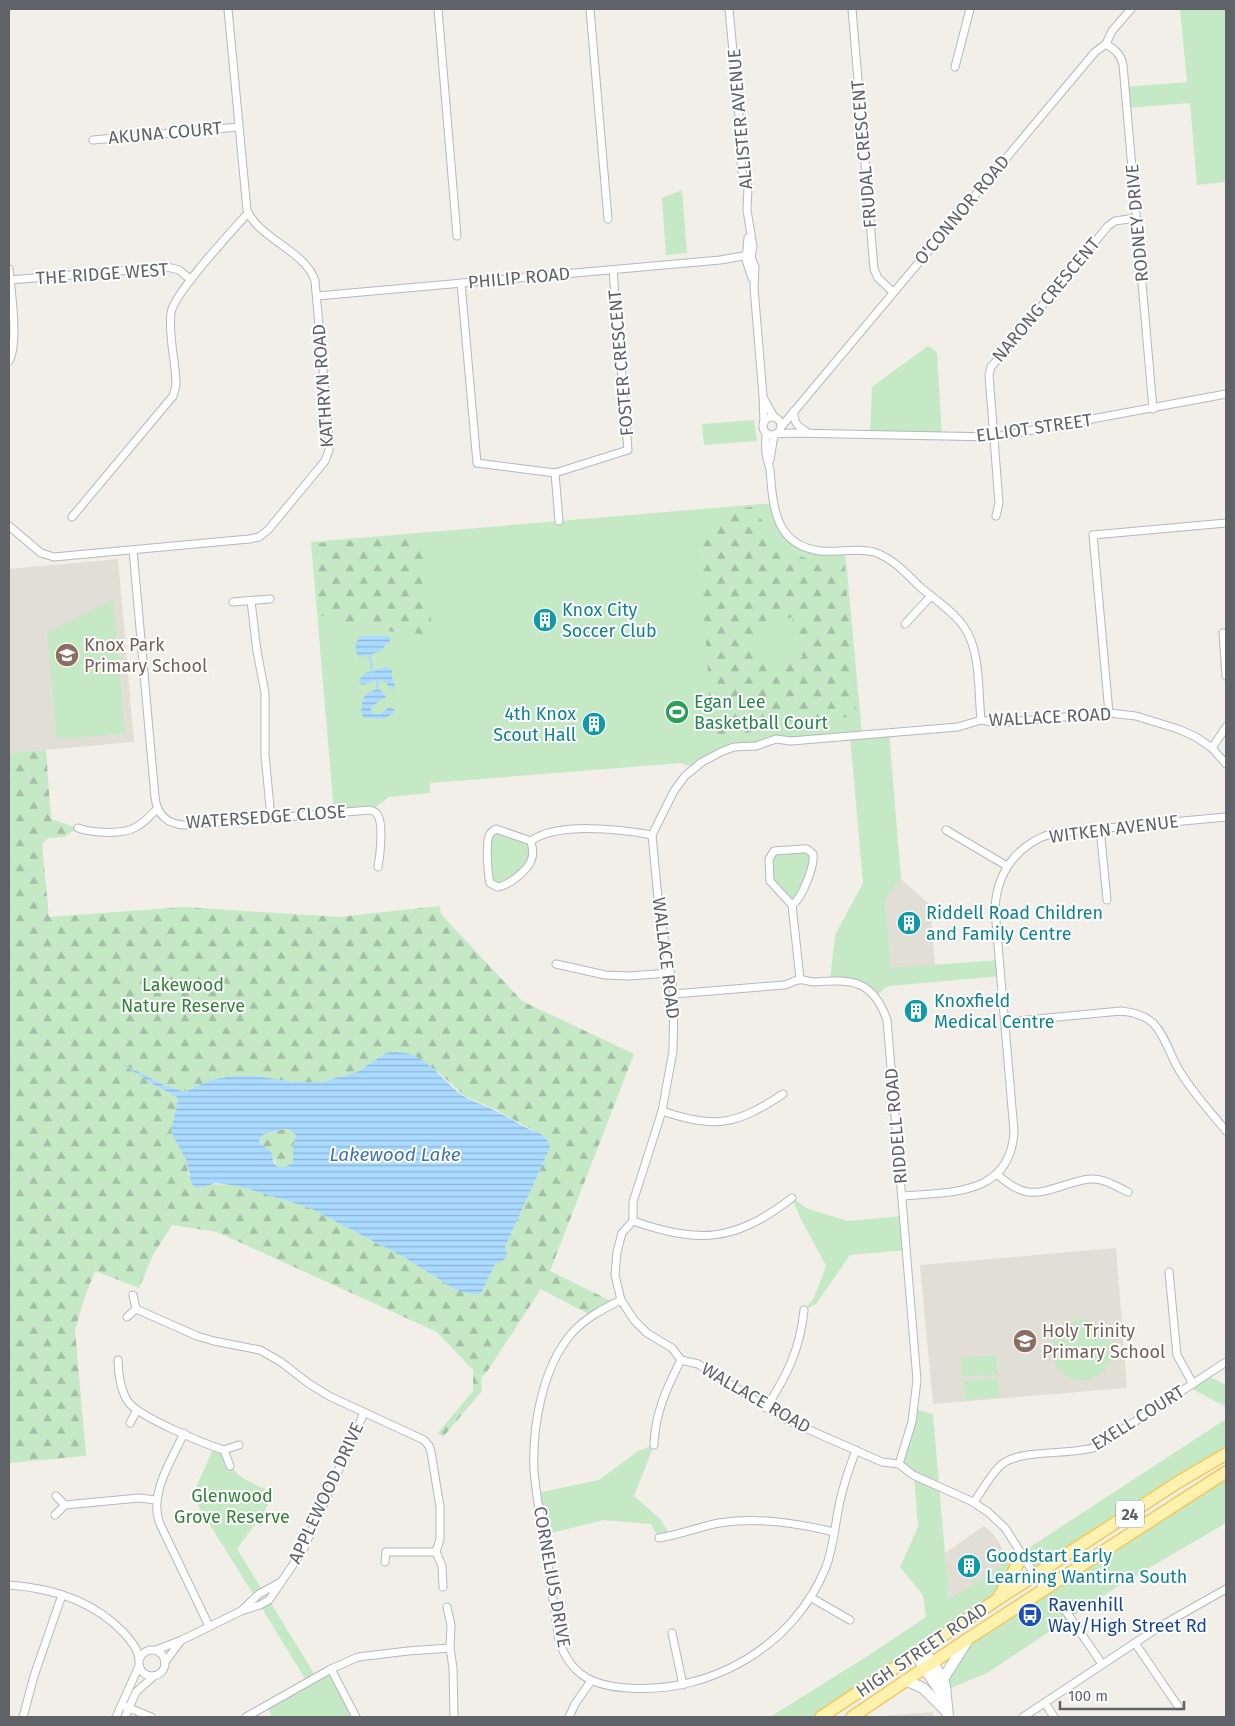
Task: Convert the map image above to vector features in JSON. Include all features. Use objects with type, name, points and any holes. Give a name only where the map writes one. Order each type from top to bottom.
[{"type":"main road","name":"HIGH STREET ROAD","points":[[821,1717],[998,1599],[1180,1481],[1226,1454]]},
{"type":"main road","name":"HIGH STREET ROAD","points":[[852,1717],[1044,1588],[1226,1472]]},
{"type":"main road","points":[[998,1599],[1023,1555]]},
{"type":"main road","points":[[943,1680],[969,1638]]},
{"type":"main road","points":[[919,1652],[946,1700]]},
{"type":"main road","points":[[928,1665],[943,1680],[946,1690],[947,1715]]},
{"type":"main road","points":[[905,1680],[923,1688],[947,1715]]},
{"type":"street","points":[[72,517],[173,396],[176,380],[171,312],[176,300],[191,280],[248,213],[245,202],[228,9]]},
{"type":"street","points":[[438,9],[458,236]]},
{"type":"street","points":[[590,9],[608,219]]},
{"type":"street","name":"ALLISTER AVENUE","points":[[729,9],[742,148],[741,169],[748,187],[747,202],[752,244],[747,258],[755,267],[754,288],[764,423]]},
{"type":"street","name":"FRUDAL CRESCENT","points":[[852,9],[874,269],[878,278],[893,292]]},
{"type":"street","points":[[955,67],[970,9]]},
{"type":"street","name":"O'CONNOR ROAD","points":[[781,427],[1095,52],[1106,44],[1112,31],[1131,9]]},
{"type":"street","name":"RODNEY DRIVE","points":[[1106,44],[1118,52],[1122,61],[1153,409]]},
{"type":"street","name":"AKUNA COURT","points":[[93,140],[238,127]]},
{"type":"street","name":"KATHRYN ROAD","points":[[9,526],[41,553],[54,556],[249,540],[258,537],[268,530],[321,466],[328,456],[330,445],[314,277],[309,269],[254,222],[248,213]]},
{"type":"street","name":"NARONG CRESCENT","points":[[996,516],[999,503],[989,375],[992,364],[1108,226],[1115,221],[1136,218]]},
{"type":"street","name":"PHILIP ROAD","points":[[317,296],[747,258]]},
{"type":"street","name":"THE RIDGE WEST","points":[[10,280],[167,267],[179,270],[191,280]]},
{"type":"street","points":[[9,269],[14,340],[13,352],[9,361]]},
{"type":"street","name":"FOSTER CRESCENT","points":[[462,283],[477,463],[555,473],[628,450],[613,270]]},
{"type":"street","name":"ELLIOT STREET","points":[[772,434],[995,437],[1226,394]]},
{"type":"street","name":"ALLISTER AVENUE","points":[[763,396],[776,418]]},
{"type":"street","points":[[772,434],[763,428],[764,423],[769,418],[776,418],[793,412],[797,424],[810,434]]},
{"type":"street","points":[[776,418],[780,422],[781,427],[772,434],[769,466],[775,513],[783,530],[791,539],[802,546],[821,551],[856,549],[876,552],[896,564],[959,621],[972,642],[981,720]]},
{"type":"street","points":[[555,473],[559,520]]},
{"type":"street","points":[[1109,713],[1093,535],[1226,523]]},
{"type":"street","points":[[78,828],[97,833],[129,830],[138,826],[157,809],[133,550]]},
{"type":"street","points":[[905,624],[931,596]]},
{"type":"street","points":[[233,602],[270,598]]},
{"type":"street","points":[[251,601],[257,651],[265,693],[265,755],[271,818]]},
{"type":"street","points":[[1223,633],[1226,676]]},
{"type":"street","name":"WALLACE ROAD","points":[[1044,1588],[999,1522],[974,1502],[912,1475],[899,1464],[882,1462],[787,1420],[698,1364],[681,1360],[672,1348],[641,1327],[621,1300],[617,1286],[615,1262],[622,1233],[632,1221],[633,1202],[662,1111],[674,1052],[674,994],[659,909],[652,835],[668,800],[680,782],[702,762],[727,749],[756,746],[776,739],[791,740],[958,727],[981,720],[997,723],[1109,713],[1136,716],[1155,721],[1196,737],[1212,748],[1226,764]]},
{"type":"street","points":[[1212,748],[1226,727]]},
{"type":"street","name":"WATERSEDGE CLOSE","points":[[157,809],[164,818],[179,825],[372,810],[379,819],[382,849],[378,867]]},
{"type":"street","name":"WITKEN AVENUE","points":[[902,1196],[970,1189],[984,1183],[997,1174],[1008,1158],[1013,1145],[995,910],[998,887],[1007,866],[1027,845],[1043,836],[1063,831],[1226,817]]},
{"type":"street","points":[[1100,828],[1107,900]]},
{"type":"street","points":[[496,829],[501,830],[531,842],[533,856],[530,864],[504,886],[492,886],[488,876],[488,841],[491,832],[496,829]]},
{"type":"street","points":[[531,842],[543,834],[573,830],[609,830],[652,835]]},
{"type":"street","points":[[946,830],[1007,866]]},
{"type":"street","points":[[792,905],[801,896],[813,862],[813,854],[807,849],[774,851],[770,856],[770,881],[792,905],[800,980]]},
{"type":"street","points":[[556,964],[593,973],[611,975],[670,973]]},
{"type":"street","name":"RIDDELL ROAD","points":[[674,994],[784,985],[800,980],[812,982],[841,980],[854,983],[868,990],[882,1006],[887,1020],[917,1380],[912,1422],[899,1464]]},
{"type":"street","points":[[1005,1022],[1121,1011],[1134,1013],[1145,1018],[1154,1024],[1160,1032],[1177,1067],[1190,1087],[1226,1131]]},
{"type":"street","points":[[662,1111],[694,1120],[726,1121],[753,1113],[783,1094]]},
{"type":"street","points":[[997,1174],[1012,1187],[1028,1193],[1038,1193],[1092,1179],[1104,1181],[1128,1192]]},
{"type":"street","points":[[632,1221],[679,1235],[716,1234],[750,1225],[771,1214],[792,1198]]},
{"type":"street","points":[[1170,1272],[1177,1355],[1193,1384]]},
{"type":"street","points":[[127,1317],[136,1309],[132,1295]]},
{"type":"street","name":"CORNELIUS DRIVE","points":[[621,1300],[585,1321],[571,1335],[560,1351],[541,1399],[534,1447],[536,1484],[559,1640],[564,1654],[576,1671],[591,1681],[618,1687],[642,1689],[683,1685],[720,1674],[760,1651],[790,1623],[810,1597],[825,1570],[840,1498],[856,1450]]},
{"type":"street","name":"APPLEWOOD DRIVE","points":[[136,1309],[197,1336],[260,1350],[281,1362],[321,1392],[364,1413],[303,1550],[292,1568],[279,1583],[259,1594],[241,1611],[182,1640],[156,1650]]},
{"type":"street","points":[[766,1408],[784,1380],[794,1357],[801,1334],[804,1310]]},
{"type":"street","points":[[118,1360],[118,1371],[125,1395],[137,1410],[224,1450],[239,1445]]},
{"type":"street","points":[[654,1445],[656,1425],[665,1392],[681,1360]]},
{"type":"street","name":"EXELL COURT","points":[[974,1502],[1005,1462],[1030,1455],[1096,1447],[1226,1362]]},
{"type":"street","points":[[130,1422],[137,1410]]},
{"type":"street","points":[[364,1413],[416,1436],[429,1446],[440,1507],[440,1538],[436,1552],[442,1566],[443,1587]]},
{"type":"street","points":[[184,1433],[161,1484],[156,1500],[157,1514],[209,1626]]},
{"type":"street","points":[[224,1450],[230,1466]]},
{"type":"street","points":[[56,1496],[65,1505]]},
{"type":"street","points":[[55,1516],[65,1505],[139,1498],[156,1500]]},
{"type":"street","points":[[659,1538],[720,1523],[757,1520],[797,1524],[834,1532]]},
{"type":"street","points":[[377,1550],[386,1552],[436,1552]]},
{"type":"street","points":[[386,1552],[386,1562]]},
{"type":"street","points":[[9,1585],[44,1589],[62,1594],[98,1612],[113,1623],[129,1639],[137,1652],[143,1673],[154,1676]]},
{"type":"street","points":[[1023,1717],[1174,1617],[1226,1589]]},
{"type":"street","points":[[23,1717],[34,1676],[62,1594]]},
{"type":"street","points":[[810,1597],[850,1620]]},
{"type":"street","points":[[1061,1604],[1102,1664]]},
{"type":"street","points":[[447,1607],[451,1625],[450,1648],[453,1668],[452,1699],[454,1717]]},
{"type":"street","points":[[672,1633],[683,1685]]},
{"type":"street","points":[[116,1717],[140,1687],[164,1669],[165,1662],[162,1655],[156,1650],[147,1650],[129,1639]]},
{"type":"street","name":"APPLEWOOD DRIVE","points":[[165,1662],[182,1640]]},
{"type":"street","points":[[1135,1643],[1178,1706]]},
{"type":"street","points":[[246,1717],[331,1669],[358,1657],[450,1648]]},
{"type":"street","points":[[125,1717],[125,1706],[140,1656],[147,1650]]},
{"type":"street","points":[[331,1669],[356,1717]]},
{"type":"street","points":[[569,1717],[572,1708],[591,1681]]},
{"type":"street","points":[[1044,1702],[1054,1717]]},
{"type":"street","points":[[125,1706],[151,1717]]},
{"type":"shaded area","name":"Knox Park Primary School","points":[[118,559],[134,742],[9,753],[9,569]]},
{"type":"shaded area","points":[[901,879],[930,905],[935,965],[891,969],[885,900]]},
{"type":"shaded area","name":"Holy Trinity Primary School","points":[[1116,1248],[1127,1388],[933,1404],[920,1265]]},
{"type":"shaded area","points":[[984,1526],[994,1535],[1010,1561],[949,1601],[945,1553]]},
{"type":"shaded area","points":[[933,1712],[933,1717],[878,1717],[881,1716]]},
{"type":"green space","points":[[1180,9],[1226,9],[1226,182],[1197,185],[1190,103],[1126,108],[1125,87],[1187,82]]},
{"type":"green space","points":[[682,190],[687,253],[666,255],[662,198]]},
{"type":"green space","points":[[928,346],[937,352],[942,436],[870,435],[872,387]]},
{"type":"green space","points":[[754,420],[757,441],[704,445],[702,424]]},
{"type":"green space","points":[[773,503],[777,519],[803,546],[845,550],[862,734],[889,732],[901,879],[885,900],[891,968],[999,960],[1001,976],[890,986],[875,997],[864,987],[830,981],[835,935],[863,883],[850,736],[734,747],[694,768],[681,763],[430,783],[430,793],[389,797],[372,810],[334,812],[311,542]]},
{"type":"green space","points":[[752,507],[774,537],[791,552],[817,563],[844,561],[857,716],[781,725],[710,741],[708,666],[696,540],[718,529],[708,511]],"holes":[[[792,617],[797,641],[803,657],[767,667],[756,658],[749,647],[751,637],[756,630]]]},
{"type":"green space","points":[[416,536],[427,553],[421,590],[431,612],[431,635],[377,630],[319,615],[315,550],[319,543]]},
{"type":"green space","points":[[113,600],[125,734],[57,739],[47,633]]},
{"type":"green space","name":"Lakewood Nature Reserve","points":[[46,750],[51,819],[78,828],[64,837],[48,838],[42,844],[49,917],[184,907],[339,917],[440,906],[441,914],[522,1001],[634,1054],[550,1271],[615,1303],[592,1316],[541,1289],[481,1378],[482,1391],[443,1437],[438,1433],[473,1391],[473,1370],[437,1332],[217,1232],[172,1225],[153,1255],[139,1288],[95,1271],[85,1296],[75,1330],[86,1456],[9,1463],[9,753]],"holes":[[[399,1052],[418,1058],[438,1072],[466,1097],[494,1109],[542,1135],[550,1148],[505,1247],[507,1253],[495,1264],[482,1292],[479,1294],[470,1294],[454,1289],[407,1259],[310,1208],[230,1185],[210,1184],[199,1188],[188,1174],[187,1159],[174,1138],[173,1119],[178,1104],[177,1097],[151,1083],[126,1066],[179,1092],[188,1091],[210,1080],[232,1076],[255,1076],[295,1082],[322,1082],[357,1072],[386,1053]]]},
{"type":"green space","points":[[493,830],[527,839],[532,860],[504,886],[490,883],[491,832]]},
{"type":"green space","points":[[807,849],[813,862],[792,905],[769,876],[771,853]]},
{"type":"green space","points":[[288,1129],[296,1135],[293,1148],[293,1162],[284,1168],[280,1168],[259,1141],[264,1134]]},
{"type":"green space","points":[[792,1198],[808,1209],[848,1221],[903,1216],[907,1250],[850,1255],[816,1304],[804,1310],[814,1298],[826,1266]]},
{"type":"green space","points":[[1076,1320],[1088,1320],[1099,1325],[1107,1333],[1112,1344],[1110,1362],[1099,1375],[1088,1380],[1076,1380],[1065,1375],[1057,1367],[1052,1356],[1052,1344],[1057,1333],[1065,1325]]},
{"type":"green space","points":[[996,1356],[997,1374],[963,1377],[961,1358]]},
{"type":"green space","points":[[1206,1375],[1226,1385],[1226,1407],[1189,1387]]},
{"type":"green space","points":[[998,1378],[999,1397],[965,1400],[963,1381]]},
{"type":"green space","points":[[915,1409],[933,1414],[949,1600],[1226,1419],[1226,1454],[1036,1575],[1023,1555],[998,1599],[821,1717],[770,1717],[926,1617],[923,1595],[900,1567],[918,1527],[914,1475],[902,1465]]},
{"type":"green space","points":[[654,1445],[634,1496],[660,1519],[671,1536],[659,1538],[651,1524],[604,1520],[543,1535],[537,1493],[599,1480],[638,1451]]},
{"type":"green space","name":"Glenwood Grove Reserve","points":[[214,1447],[224,1450],[233,1468],[243,1478],[274,1493],[264,1512],[237,1549],[263,1591],[255,1597],[200,1509],[194,1492]]},
{"type":"green space","points":[[1226,1472],[1226,1523],[1120,1585],[987,1673],[946,1690],[950,1668],[969,1638]]},
{"type":"green space","points":[[269,1600],[316,1677],[331,1669],[356,1717],[272,1717],[267,1705],[307,1682],[260,1605]]},
{"type":"water","points":[[361,636],[387,636],[390,637],[390,641],[379,652],[360,657],[357,655],[355,644]]},
{"type":"water","points":[[386,667],[392,670],[394,688],[391,689],[384,681],[380,680],[361,685],[359,680],[365,673]]},
{"type":"water","points":[[378,689],[386,697],[372,706],[371,711],[375,714],[382,713],[389,707],[394,709],[395,712],[384,719],[364,718],[361,712],[363,698],[369,692]]},
{"type":"water","name":"Lakewood Lake","points":[[386,1053],[406,1053],[417,1057],[427,1063],[463,1095],[538,1132],[548,1142],[550,1148],[505,1247],[507,1253],[505,1259],[495,1264],[482,1292],[479,1294],[470,1294],[454,1289],[407,1259],[310,1208],[230,1185],[216,1183],[199,1188],[194,1187],[186,1159],[171,1130],[178,1101],[177,1097],[151,1083],[121,1063],[166,1086],[185,1092],[210,1080],[232,1076],[255,1076],[295,1082],[322,1082],[357,1072]],"holes":[[[288,1129],[296,1135],[293,1148],[293,1162],[279,1167],[274,1163],[270,1150],[259,1141],[264,1134]]]},
{"type":"waterway","points":[[369,655],[373,672]]},
{"type":"waterway","points":[[377,680],[378,689]]},
{"type":"place","name":"Knox City Soccer Club","points":[[545,620]]},
{"type":"place","name":"Knox Park Primary School","points":[[67,655]]},
{"type":"place","name":"Egan Lee Basketball Court","points":[[677,712]]},
{"type":"place","name":"4th Knox Scout Hall","points":[[594,724]]},
{"type":"place","name":"Riddell Road Children and Family Centre","points":[[909,923]]},
{"type":"place","name":"Knoxfield Medical Centre","points":[[916,1011]]},
{"type":"place","name":"Holy Trinity Primary School","points":[[1025,1341]]},
{"type":"place","name":"Goodstart Early Learning Wantirna South","points":[[969,1566]]},
{"type":"place","name":"Ravenhill Way/High Street Rd","points":[[1030,1615]]}]
